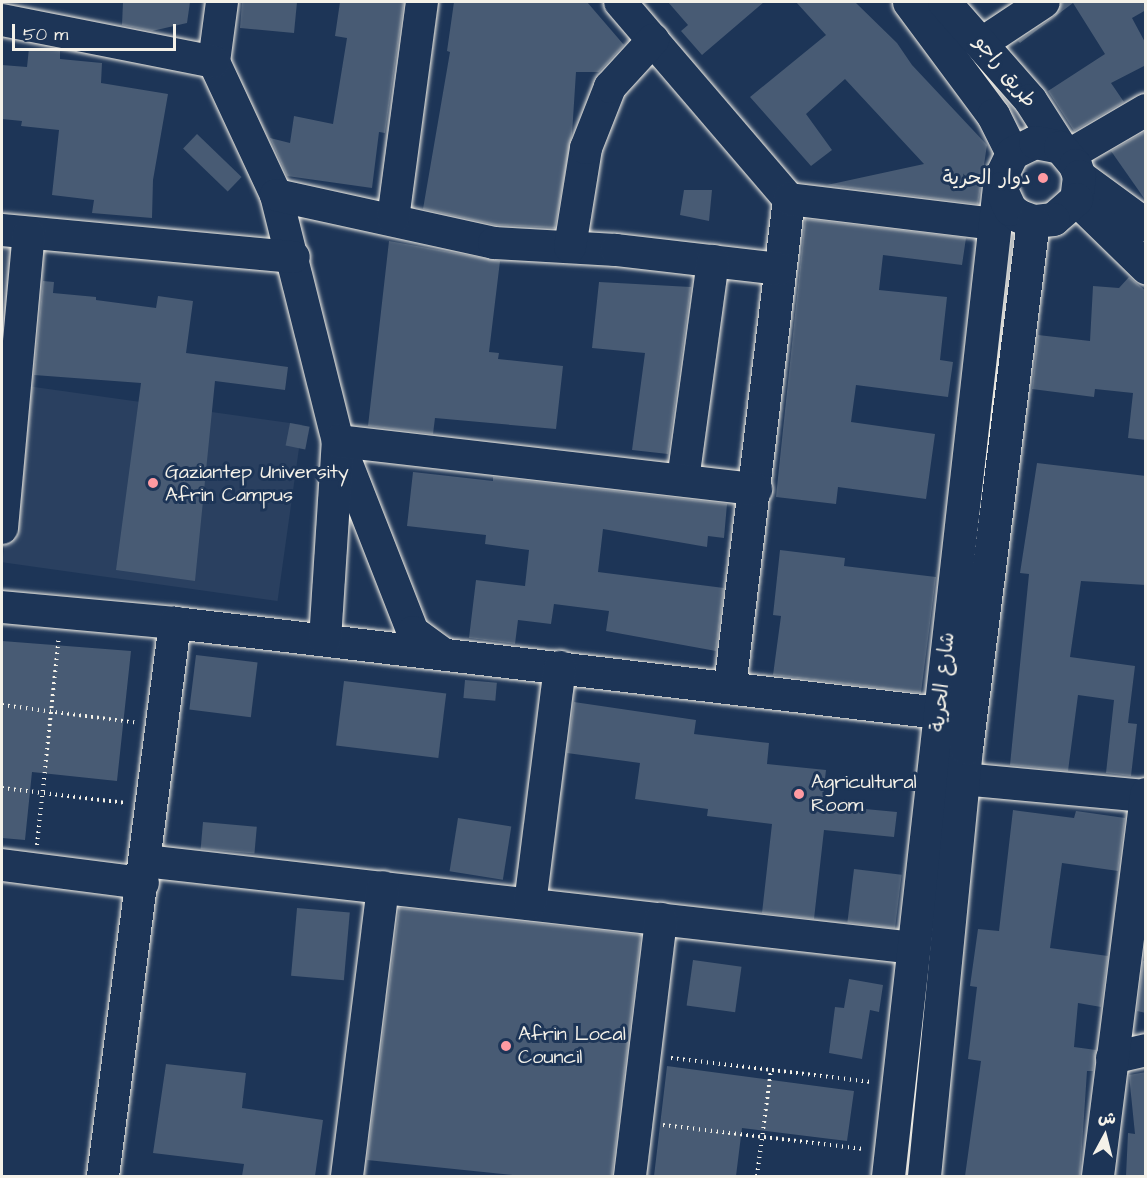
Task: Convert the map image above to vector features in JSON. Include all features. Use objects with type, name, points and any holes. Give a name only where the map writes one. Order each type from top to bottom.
[{"type":"main road","name":"طريق راجو","points":[[909,2],[993,115],[1012,153]]},
{"type":"main road","name":"طريق راجو","points":[[944,2],[1030,100],[1071,169],[1146,267]]},
{"type":"main road","points":[[1035,142],[1071,169],[1062,215],[1033,221],[1010,209],[1000,188],[1002,169],[1012,153],[1035,142]]},
{"type":"main road","name":"طريق راجو","points":[[1071,169],[1146,225]]},
{"type":"main road","name":"شارع الحرية","points":[[924,1176],[939,858],[939,713],[1000,188]]},
{"type":"main road","name":"شارع الحرية","points":[[888,1176],[913,948],[962,779],[1033,221]]},
{"type":"main road","points":[[954,578],[987,583]]},
{"type":"street","points":[[222,2],[214,62],[276,195],[294,257],[338,441],[413,632],[442,653]]},
{"type":"street","points":[[393,219],[422,2]]},
{"type":"street","points":[[620,2],[789,199],[996,224]]},
{"type":"street","points":[[982,43],[1044,2]]},
{"type":"street","points":[[9,14],[214,62]]},
{"type":"street","points":[[570,248],[586,148],[609,87],[653,40]]},
{"type":"street","points":[[1071,169],[1146,110]]},
{"type":"street","points":[[276,195],[494,243],[570,248],[780,269]]},
{"type":"street","points":[[730,686],[756,489],[789,199]]},
{"type":"street","points":[[2,528],[15,231],[294,257]]},
{"type":"street","points":[[683,480],[712,261]]},
{"type":"street","points":[[338,441],[756,489]]},
{"type":"street","points":[[325,640],[338,441]]},
{"type":"street","points":[[2,607],[175,623],[442,653],[939,713]]},
{"type":"street","points":[[103,1176],[175,623]]},
{"type":"street","points":[[530,904],[560,667]]},
{"type":"street","points":[[962,779],[1145,795],[1141,870],[1112,1058],[1098,1176]]},
{"type":"street","points":[[2,865],[34,869],[144,872],[383,887],[913,948]]},
{"type":"street","points":[[347,1176],[383,887]]},
{"type":"street","points":[[630,1176],[661,919]]},
{"type":"street","points":[[1112,1058],[1146,1050]]},
{"type":"path","points":[[34,869],[62,613]]},
{"type":"path","points":[[2,705],[163,726]]},
{"type":"path","points":[[2,788],[152,806]]},
{"type":"path","points":[[645,1054],[879,1082]]},
{"type":"path","points":[[758,1176],[771,1070]]},
{"type":"path","points":[[637,1122],[870,1149]]},
{"type":"shaded area","points":[[2,222],[16,224],[2,367]]},
{"type":"shaded area","name":"Gaziantep University Afrin Campus","points":[[27,386],[302,425],[278,601],[2,562]]},
{"type":"building","points":[[123,2],[190,2],[187,23],[152,31],[122,25]]},
{"type":"building","points":[[242,2],[297,2],[294,33],[240,28]]},
{"type":"building","points":[[340,2],[404,2],[385,133],[379,132],[372,188],[287,176],[270,138],[290,143],[294,116],[333,124],[347,38],[335,36]]},
{"type":"building","points":[[454,2],[587,2],[624,45],[599,72],[576,72],[572,134],[555,228],[496,225],[423,209],[450,52],[447,51]]},
{"type":"building","points":[[668,2],[764,2],[702,55],[681,31],[688,25]]},
{"type":"building","points":[[796,2],[855,2],[897,43],[912,65],[987,145],[978,204],[827,185],[924,164],[845,79],[806,114],[832,150],[811,166],[750,97],[826,35]]},
{"type":"building","points":[[1062,2],[1146,2],[1146,10],[1132,18],[1146,44],[1146,65],[1111,83],[1124,102],[1074,131],[1048,91],[1105,54],[1073,3],[1020,43],[1018,41],[1054,17]]},
{"type":"building","points":[[29,48],[60,51],[60,59],[102,63],[101,83],[168,94],[153,180],[152,218],[92,213],[94,200],[52,195],[59,130],[21,126],[22,121],[2,119],[2,65],[27,67]]},
{"type":"building","points":[[1146,131],[1146,201],[1111,151]]},
{"type":"building","points":[[197,134],[242,177],[228,191],[183,148]]},
{"type":"building","points":[[684,190],[712,190],[709,221],[680,215]]},
{"type":"building","points":[[805,219],[966,238],[962,265],[883,255],[879,290],[947,297],[940,360],[953,362],[948,397],[856,385],[851,422],[935,434],[926,499],[838,487],[836,504],[776,497]]},
{"type":"building","points":[[389,241],[500,261],[489,352],[499,353],[498,359],[563,366],[556,429],[435,418],[433,434],[368,426]]},
{"type":"building","points":[[1129,277],[1146,291],[1146,440],[1128,438],[1133,393],[1095,389],[1094,397],[1032,389],[1038,335],[1090,341],[1093,286],[1119,288]]},
{"type":"building","points":[[43,281],[54,282],[53,293],[96,297],[96,300],[156,308],[158,296],[193,301],[186,353],[288,367],[285,390],[215,381],[195,581],[116,570],[141,383],[34,375]]},
{"type":"building","points":[[599,282],[691,287],[668,454],[632,450],[645,353],[592,348]]},
{"type":"building","points":[[290,423],[310,427],[305,449],[286,446]]},
{"type":"building","points":[[1037,463],[1146,476],[1146,585],[1081,581],[1070,657],[1135,666],[1128,723],[1137,724],[1131,776],[1106,773],[1114,700],[1078,695],[1068,771],[1010,765],[1029,574],[1020,573]]},
{"type":"building","points":[[413,472],[493,481],[493,477],[727,504],[724,538],[708,536],[707,547],[603,529],[598,572],[724,588],[716,651],[606,631],[609,611],[554,604],[551,624],[518,620],[515,644],[469,638],[476,580],[525,586],[529,550],[485,544],[486,535],[407,526]]},
{"type":"building","points":[[780,550],[845,558],[844,566],[936,577],[921,693],[773,675],[781,616],[773,615]]},
{"type":"building","points":[[2,641],[131,651],[117,781],[32,772],[25,840],[2,838]]},
{"type":"building","points":[[196,655],[258,663],[251,717],[189,710]]},
{"type":"building","points":[[465,680],[497,683],[495,701],[463,698]]},
{"type":"building","points":[[344,681],[446,694],[438,758],[336,746]]},
{"type":"building","points":[[574,702],[696,720],[694,734],[769,743],[767,764],[826,770],[822,805],[897,812],[894,837],[824,830],[814,919],[762,913],[772,824],[707,816],[708,809],[635,799],[640,763],[567,753]]},
{"type":"building","points":[[1013,810],[1074,818],[1076,811],[1125,818],[1118,871],[1062,863],[1050,948],[1108,956],[1101,1007],[1078,1003],[1074,1047],[1096,1050],[1093,1071],[1087,1071],[1080,1176],[965,1176],[981,1061],[968,1059],[977,987],[970,986],[978,929],[999,931]]},
{"type":"building","points":[[458,818],[511,826],[503,880],[450,871]]},
{"type":"building","points":[[203,822],[257,827],[254,854],[201,849]]},
{"type":"building","points":[[854,869],[902,875],[895,928],[847,923]]},
{"type":"building","points":[[297,908],[350,913],[344,980],[291,976]]},
{"type":"building","name":"Afrin Local Council","points":[[399,908],[641,935],[612,1176],[522,1176],[367,1160]]},
{"type":"building","points":[[693,960],[742,967],[735,1012],[687,1006]]},
{"type":"building","points":[[1143,961],[1146,961],[1146,1013],[1137,1011]]},
{"type":"building","points":[[849,979],[883,985],[879,1012],[870,1010],[862,1059],[829,1053],[835,1007],[844,1008]]},
{"type":"building","points":[[166,1064],[246,1073],[242,1108],[323,1120],[315,1176],[242,1176],[244,1164],[153,1153]]},
{"type":"building","points":[[667,1066],[854,1091],[847,1141],[742,1128],[736,1176],[654,1176]]},
{"type":"building","points":[[1146,1072],[1146,1176],[1126,1176],[1128,1133],[1135,1134],[1129,1075]]},
{"type":"place","name":"دوار الحرية","points":[[1043,178]]},
{"type":"place","name":"Gaziantep University Afrin Campus","points":[[153,483]]},
{"type":"place","name":"Agricultural Room","points":[[799,794]]},
{"type":"place","name":"Afrin Local Council","points":[[506,1046]]}]
